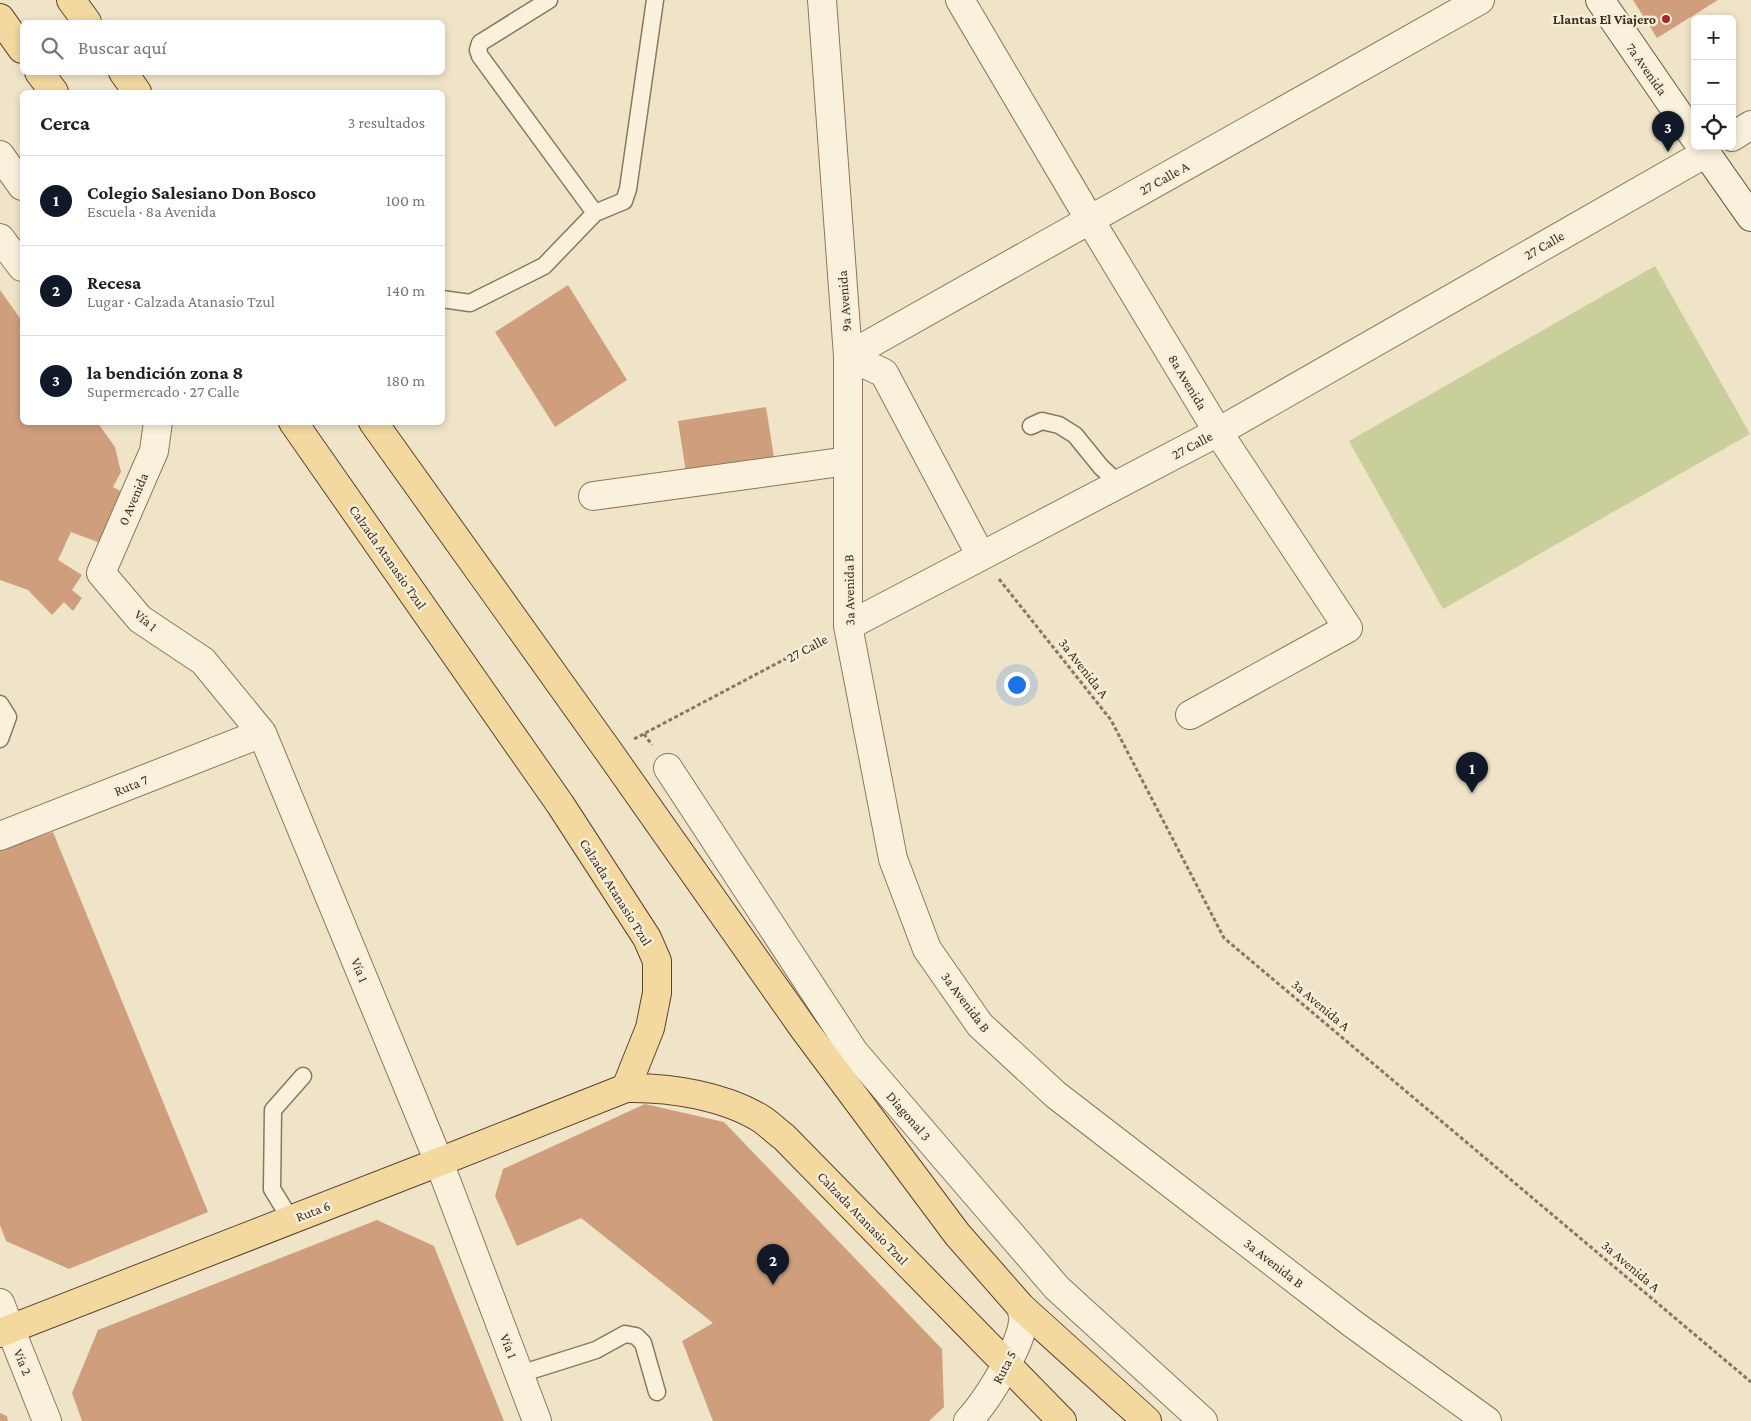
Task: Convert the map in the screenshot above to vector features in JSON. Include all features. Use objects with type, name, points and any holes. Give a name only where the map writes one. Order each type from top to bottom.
[{"type":"main road","points":[[71,0],[86,20]]},
{"type":"main road","points":[[0,18],[20,46]]},
{"type":"main road","points":[[41,75],[52,90]]},
{"type":"main road","points":[[125,75],[136,90]]},
{"type":"main road","name":"Calzada Atanasio Tzul","points":[[295,425],[560,804],[647,938],[657,961],[658,993],[650,1028],[626,1088],[673,1089],[740,1108],[763,1120],[784,1137],[1062,1421]]},
{"type":"main road","points":[[375,425],[804,1029],[957,1234],[1021,1307],[1146,1421]]},
{"type":"main road","name":"Ruta 6","points":[[5,1331],[626,1088]]},
{"type":"street","name":"9a Avenida","points":[[822,0],[848,356]]},
{"type":"street","name":"8a Avenida","points":[[960,0],[1218,432],[1348,628],[1190,715]]},
{"type":"street","name":"27 Calle A","points":[[848,356],[1480,0]]},
{"type":"street","name":"7a Avenida","points":[[1600,0],[1691,127]]},
{"type":"street","points":[[1736,134],[1751,125]]},
{"type":"street","name":"27 Calle","points":[[848,626],[1218,432],[1698,150]]},
{"type":"street","name":"7a Avenida","points":[[1708,150],[1751,217]]},
{"type":"street","points":[[0,155],[20,183]]},
{"type":"street","points":[[0,238],[20,265]]},
{"type":"street","name":"3a Avenida B","points":[[848,356],[848,626],[893,859],[927,949],[980,1025],[1056,1095],[1353,1324],[1487,1421]]},
{"type":"street","points":[[848,356],[884,373],[982,556]]},
{"type":"street","name":"0 Avenida","points":[[101,573],[154,451],[158,425]]},
{"type":"street","points":[[593,496],[848,461]]},
{"type":"street","name":"Vía 1","points":[[101,573],[140,619],[203,661],[262,733],[439,1162],[537,1421]]},
{"type":"street","name":"Ruta 7","points":[[0,836],[262,733]]},
{"type":"street","name":"Diagonal 3","points":[[668,768],[854,1052],[1057,1288],[1203,1421]]},
{"type":"street","name":"Vía 2","points":[[0,1303],[5,1331],[47,1421]]},
{"type":"street","name":"Ruta 5","points":[[968,1421],[992,1389],[1018,1341],[1024,1321],[1021,1307]]},
{"type":"lane","points":[[549,0],[480,43],[478,50],[480,56],[595,213]]},
{"type":"lane","points":[[445,299],[470,303],[544,266],[595,213],[624,201],[628,189],[655,0]]},
{"type":"lane","points":[[1031,426],[1042,421],[1059,425],[1075,435],[1101,467],[1119,484]]},
{"type":"lane","points":[[0,704],[8,717],[0,739]]},
{"type":"lane","points":[[291,1220],[272,1189],[273,1110],[303,1076]]},
{"type":"lane","points":[[520,1374],[596,1350],[625,1334],[636,1336],[643,1343],[657,1392]]},
{"type":"path","name":"3a Avenida A","points":[[982,556],[1111,720],[1224,938],[1751,1382]]},
{"type":"path","name":"27 Calle","points":[[658,727],[848,626]]},
{"type":"green space","points":[[1655,266],[1750,434],[1443,609],[1349,441]]},
{"type":"building","name":"Llantas El Viajero","points":[[1633,0],[1718,0],[1691,15],[1691,17],[1657,38]]},
{"type":"building","points":[[568,285],[627,380],[555,427],[495,332]]},
{"type":"building","points":[[0,290],[20,318],[20,425],[99,425],[115,447],[121,472],[113,487],[129,496],[103,544],[71,532],[58,560],[82,575],[72,590],[82,598],[73,611],[64,602],[52,615],[28,590],[0,580]]},
{"type":"building","points":[[766,407],[775,464],[687,479],[678,421]]},
{"type":"building","points":[[53,832],[208,1212],[69,1269],[6,1241],[0,1225],[0,846],[28,835],[30,840]]},
{"type":"building","points":[[645,1104],[724,1122],[942,1349],[944,1407],[929,1421],[713,1421],[682,1341],[713,1323],[581,1218],[517,1246],[495,1196],[503,1169]]},
{"type":"building","points":[[377,1220],[434,1246],[504,1421],[82,1421],[72,1393],[98,1330]]},
{"type":"building","points":[[0,1413],[7,1416],[8,1421],[0,1421]]},
{"type":"place","name":"Llantas El Viajero","points":[[1666,19]]},
{"type":"place","name":"la bendición zona 8","points":[[1668,152]]},
{"type":"place","name":"Colegio Salesiano Don Bosco","points":[[1472,793]]},
{"type":"place","name":"Recesa","points":[[773,1285]]}]
